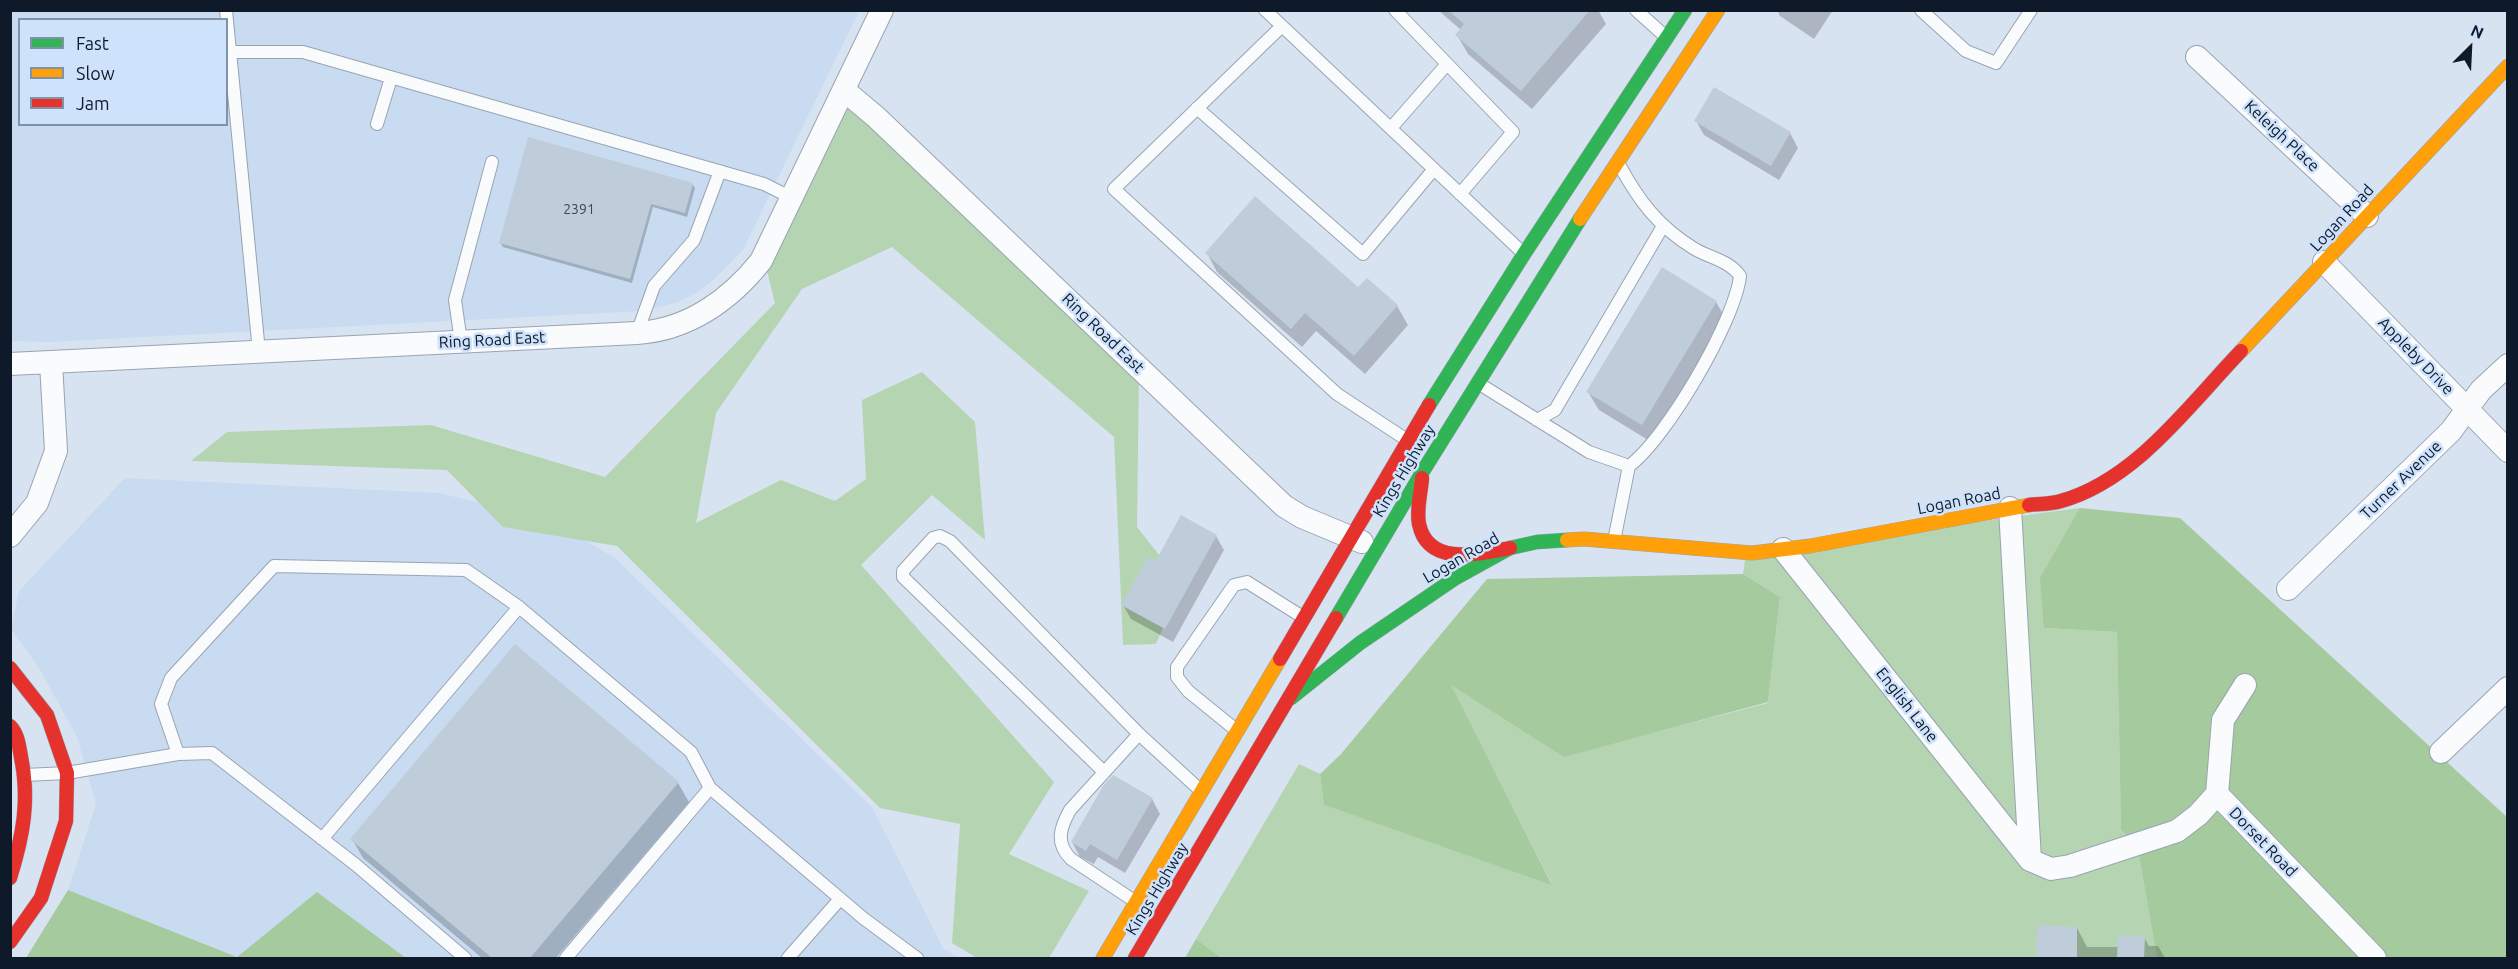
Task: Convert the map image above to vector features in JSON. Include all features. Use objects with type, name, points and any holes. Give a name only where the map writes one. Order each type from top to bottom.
[{"type":"main road","name":"Kings Highway","points":[[1103,958],[1408,441],[1524,254],[1685,10]]},
{"type":"main road","name":"Kings Highway","points":[[1135,958],[1477,383],[1543,276],[1718,10]]},
{"type":"main road","name":"Logan Road","points":[[1287,701],[1360,642],[1454,579],[1510,548],[1537,542],[1584,539],[1752,553],[2049,503],[2076,496],[2107,481],[2129,466],[2508,66]]},
{"type":"main road","points":[[1423,471],[1419,523],[1422,536],[1430,546],[1451,556],[1510,548]]},
{"type":"main road","points":[[10,668],[47,715],[67,772],[66,821],[45,887],[41,898],[10,942]]},
{"type":"main road","points":[[10,726],[15,731],[26,775],[28,815],[20,850],[10,878]]},
{"type":"street","name":"Ring Road East","points":[[10,364],[637,333],[689,320],[709,310],[728,296],[761,261],[845,91],[882,10]]},
{"type":"street","name":"Keleigh Place","points":[[2197,57],[2367,216]]},
{"type":"street","name":"Ring Road East","points":[[845,91],[876,117],[1284,506],[1302,517],[1352,536],[1377,549]]},
{"type":"street","name":"Appleby Drive","points":[[2324,262],[2508,451]]},
{"type":"street","points":[[10,536],[37,503],[56,451],[51,363]]},
{"type":"street","name":"Turner Avenue","points":[[2288,589],[2451,431],[2481,390],[2508,365]]},
{"type":"street","points":[[2010,508],[2030,860]]},
{"type":"street","name":"English Lane","points":[[1783,549],[2030,860]]},
{"type":"street","points":[[2217,794],[2223,720],[2245,685]]},
{"type":"street","points":[[2441,752],[2508,688]]},
{"type":"street","name":"Dorset Road","points":[[2030,860],[2052,869],[2070,866],[2177,831],[2198,815],[2217,794],[2375,958]]},
{"type":"lane","points":[[1266,10],[1524,254]]},
{"type":"lane","points":[[1395,10],[1513,132],[1460,194]]},
{"type":"lane","points":[[1636,10],[1667,38]]},
{"type":"lane","points":[[1921,10],[1966,51],[1996,63],[2031,10]]},
{"type":"lane","points":[[1282,26],[1114,189],[1337,394],[1408,441]]},
{"type":"lane","points":[[228,31],[259,352]]},
{"type":"lane","points":[[230,52],[303,52],[764,184],[792,198]]},
{"type":"lane","points":[[1391,129],[1447,64]]},
{"type":"lane","points":[[378,124],[391,78]]},
{"type":"lane","points":[[1197,108],[1363,254],[1434,170]]},
{"type":"lane","points":[[461,342],[455,300],[492,162]]},
{"type":"lane","points":[[1614,541],[1629,466],[1642,457],[1680,405],[1709,355],[1738,292],[1740,276],[1734,267],[1694,249],[1663,226],[1636,196],[1618,162]]},
{"type":"lane","points":[[637,333],[654,286],[694,240],[720,171]]},
{"type":"lane","points":[[1537,420],[1555,410],[1663,226]]},
{"type":"lane","points":[[1477,383],[1589,452],[1629,466]]},
{"type":"lane","points":[[1103,771],[903,577],[903,570],[933,538],[940,536],[950,541],[1139,734],[1201,790]]},
{"type":"lane","points":[[178,754],[162,704],[171,678],[274,566],[466,570],[519,607],[692,752],[710,788],[840,899],[917,958]]},
{"type":"lane","points":[[1237,731],[1188,691],[1177,677],[1177,667],[1234,585],[1247,582],[1304,618]]},
{"type":"lane","points":[[322,839],[519,607]]},
{"type":"lane","points":[[1136,903],[1071,859],[1063,851],[1060,843],[1064,822],[1070,810],[1139,734]]},
{"type":"lane","points":[[10,779],[178,754],[212,753],[322,839],[465,958]]},
{"type":"lane","points":[[566,958],[710,788]]},
{"type":"lane","points":[[788,958],[840,899]]},
{"type":"shaded area","points":[[11,11],[859,11],[743,250],[698,292],[675,303],[641,311],[49,342],[11,341]]},
{"type":"shaded area","points":[[125,478],[439,493],[551,520],[615,558],[872,807],[943,948],[959,958],[406,958],[317,892],[237,957],[68,890],[96,804],[77,737],[39,668],[11,629],[19,591]]},
{"type":"green space","points":[[843,85],[1139,367],[1137,527],[1182,584],[1156,644],[1123,645],[1114,437],[892,247],[802,289],[716,413],[696,523],[781,480],[835,501],[866,479],[862,400],[922,372],[975,422],[985,540],[932,495],[861,565],[1054,782],[1009,854],[1089,891],[1049,958],[977,958],[952,943],[960,824],[880,808],[617,546],[503,527],[447,470],[191,461],[227,432],[431,425],[605,477],[775,303],[762,251]]},
{"type":"green space","points":[[2080,508],[2044,628],[2117,632],[2121,830],[2137,843],[2157,958],[1222,958],[1196,939],[1299,764],[1320,774],[1324,805],[1552,884],[1450,684],[1564,756],[1768,703],[1780,597],[1743,574],[1746,552]]},
{"type":"green space","points":[[2080,508],[2180,518],[2507,817],[2507,958],[2157,958],[2137,844],[2121,830],[2117,632],[2044,628],[2040,578]]},
{"type":"green space","points":[[1743,574],[1780,597],[1768,702],[1564,757],[1451,685],[1552,885],[1324,805],[1320,774],[1341,754],[1487,579]]},
{"type":"green space","points":[[68,890],[237,957],[317,892],[406,958],[26,958]]},
{"type":"green space","points":[[1196,939],[1222,958],[1185,958]]},
{"type":"building","points":[[1448,10],[1590,10],[1521,91],[1455,35],[1464,24]]},
{"type":"building","points":[[1714,87],[1791,132],[1771,166],[1694,121]]},
{"type":"building","points":[[528,137],[693,183],[685,213],[651,204],[630,279],[499,243]]},
{"type":"building","points":[[1255,196],[1358,287],[1367,278],[1398,305],[1354,356],[1305,313],[1291,329],[1205,253]]},
{"type":"building","points":[[1662,267],[1717,301],[1642,425],[1586,392]]},
{"type":"building","points":[[1181,515],[1217,535],[1165,629],[1121,605],[1148,557],[1155,562]]},
{"type":"building","points":[[515,644],[679,782],[530,958],[492,958],[350,839]]},
{"type":"building","points":[[1113,775],[1153,798],[1117,860],[1090,844],[1086,851],[1071,842],[1103,786]]},
{"type":"building","points":[[2037,925],[2077,927],[2077,958],[2036,958]]},
{"type":"building","points":[[2118,935],[2145,936],[2144,958],[2117,958]]},
{"type":"traffic: fast","points":[[1429,405],[1524,254],[1685,10]]},
{"type":"traffic: fast","points":[[1336,618],[1423,471],[1580,219]]},
{"type":"traffic: fast","points":[[1291,698],[1360,643],[1454,579],[1510,548],[1537,542],[1567,540]]},
{"type":"traffic: slow","points":[[1580,219],[1718,10]]},
{"type":"traffic: slow","points":[[2241,351],[2508,66]]},
{"type":"traffic: slow","points":[[1567,540],[1584,539],[1752,553],[1810,546],[2029,505]]},
{"type":"traffic: slow","points":[[1103,958],[1280,659]]},
{"type":"traffic: jam","points":[[2029,505],[2061,501],[2088,491],[2137,459],[2181,417],[2241,351]]},
{"type":"traffic: jam","points":[[1280,659],[1429,405]]},
{"type":"traffic: jam","points":[[1422,478],[1418,519],[1424,538],[1433,547],[1456,554],[1484,553],[1510,548]]},
{"type":"traffic: jam","points":[[1135,958],[1336,618]]},
{"type":"traffic: jam","points":[[10,668],[47,715],[67,773],[66,821],[41,898],[10,942]]},
{"type":"traffic: jam","points":[[10,726],[19,744],[25,788],[22,833],[10,878]]}]
